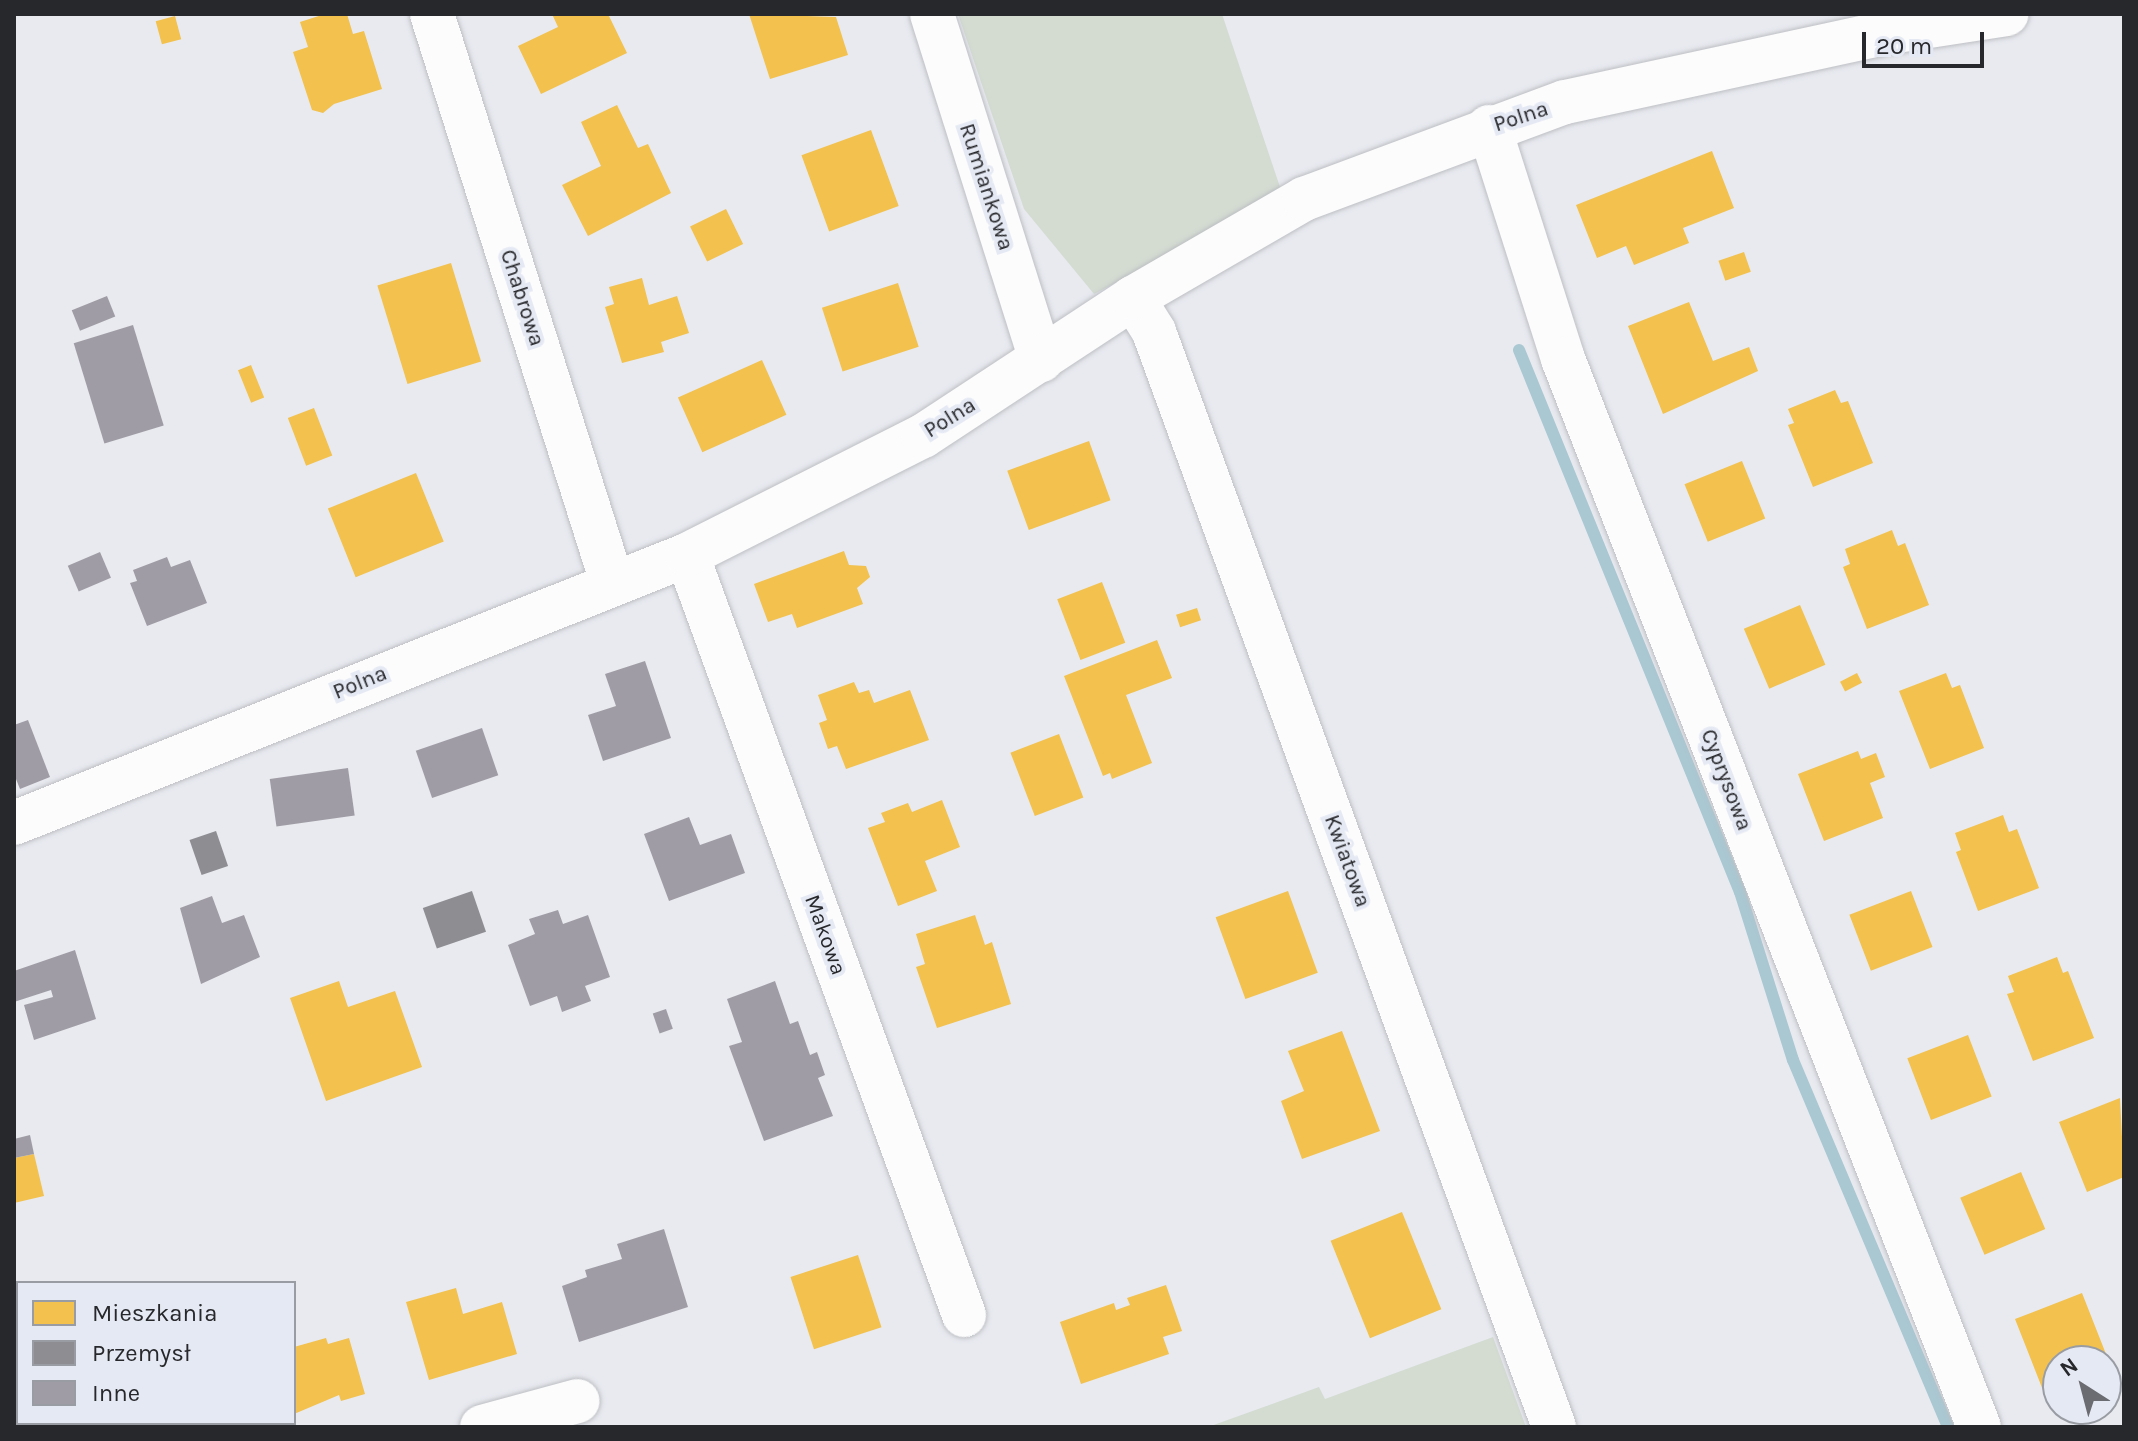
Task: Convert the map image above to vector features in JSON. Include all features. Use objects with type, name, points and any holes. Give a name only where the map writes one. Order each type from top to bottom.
[{"type":"street","name":"Chabrowa","points":[[432,14],[612,582]]},
{"type":"street","name":"Rumiankowa","points":[[932,14],[1041,360]]},
{"type":"street","name":"Polna","points":[[14,823],[612,582],[687,555],[923,436],[1133,298],[1304,199],[1489,127],[1565,102],[1884,33],[2007,14]]},
{"type":"street","name":"Cyprysowa","points":[[1489,127],[1553,334],[1979,1427]]},
{"type":"street","name":"Kwiatowa","points":[[1133,298],[1154,332],[1554,1427]]},
{"type":"street","name":"Makowa","points":[[687,555],[964,1315]]},
{"type":"street","points":[[482,1427],[578,1401]]},
{"type":"shaded area","points":[[958,14],[1222,14],[1283,196],[1094,294],[1024,209]]},
{"type":"shaded area","points":[[1493,1337],[1526,1427],[1208,1427],[1319,1387],[1325,1399]]},
{"type":"building: Mieszkania","points":[[325,14],[347,14],[353,34],[364,31],[382,89],[334,104],[323,113],[312,110],[293,52],[308,47],[300,22]]},
{"type":"building: Mieszkania","points":[[552,14],[608,14],[627,53],[541,94],[518,46],[558,27]]},
{"type":"building: Mieszkania","points":[[749,14],[836,17],[848,55],[770,79]]},
{"type":"building: Mieszkania","points":[[175,16],[181,39],[162,44],[156,21]]},
{"type":"building: Mieszkania","points":[[617,105],[638,148],[648,144],[671,193],[588,236],[562,185],[601,166],[581,122]]},
{"type":"building: Mieszkania","points":[[871,130],[899,206],[829,231],[801,155]]},
{"type":"building: Mieszkania","points":[[1712,151],[1734,208],[1683,228],[1689,243],[1634,265],[1626,246],[1597,258],[1576,205]]},
{"type":"building: Mieszkania","points":[[726,209],[743,244],[707,262],[690,227]]},
{"type":"building: Mieszkania","points":[[1744,252],[1751,272],[1725,281],[1718,261]]},
{"type":"building: Mieszkania","points":[[451,263],[481,361],[407,384],[377,286]]},
{"type":"building: Mieszkania","points":[[642,278],[649,305],[677,296],[689,333],[661,342],[664,352],[622,363],[605,307],[614,304],[609,287]]},
{"type":"building: Mieszkania","points":[[898,283],[919,347],[843,371],[822,308]]},
{"type":"building: Mieszkania","points":[[1689,302],[1713,361],[1749,347],[1758,371],[1663,414],[1628,326]]},
{"type":"building: Mieszkania","points":[[762,360],[786,415],[702,452],[678,397]]},
{"type":"building: Mieszkania","points":[[251,365],[264,397],[251,403],[238,370]]},
{"type":"building: Mieszkania","points":[[1835,390],[1841,403],[1848,401],[1873,463],[1813,487],[1788,425],[1794,423],[1788,409]]},
{"type":"building: Mieszkania","points":[[314,408],[332,456],[306,466],[288,418]]},
{"type":"building: Mieszkania","points":[[1089,441],[1111,500],[1029,530],[1007,471]]},
{"type":"building: Mieszkania","points":[[1742,461],[1765,518],[1708,542],[1685,484]]},
{"type":"building: Mieszkania","points":[[416,473],[444,542],[356,577],[328,509]]},
{"type":"building: Mieszkania","points":[[1892,530],[1898,546],[1905,543],[1929,605],[1867,629],[1843,567],[1850,564],[1845,549]]},
{"type":"building: Mieszkania","points":[[844,551],[849,565],[866,566],[870,577],[857,588],[863,604],[797,628],[792,614],[768,622],[754,584]]},
{"type":"building: Mieszkania","points":[[1102,582],[1125,643],[1080,660],[1057,599]]},
{"type":"building: Mieszkania","points":[[1800,605],[1825,665],[1769,689],[1744,629]]},
{"type":"building: Mieszkania","points":[[1197,608],[1201,620],[1180,627],[1176,615]]},
{"type":"building: Mieszkania","points":[[1157,640],[1172,678],[1126,695],[1152,763],[1112,779],[1110,773],[1103,776],[1064,676]]},
{"type":"building: Mieszkania","points":[[1857,673],[1862,683],[1845,691],[1840,682]]},
{"type":"building: Mieszkania","points":[[1946,673],[1952,688],[1960,685],[1984,748],[1930,769],[1899,691]]},
{"type":"building: Mieszkania","points":[[854,682],[859,693],[869,690],[874,703],[910,690],[929,740],[846,769],[837,746],[828,749],[819,723],[827,720],[818,695]]},
{"type":"building: Mieszkania","points":[[1059,734],[1083,797],[1035,816],[1010,753]]},
{"type":"building: Mieszkania","points":[[1858,751],[1861,759],[1876,753],[1885,777],[1870,783],[1883,818],[1824,841],[1798,774]]},
{"type":"building: Mieszkania","points":[[942,800],[960,847],[925,861],[937,891],[898,906],[868,828],[885,822],[881,813],[908,803],[912,812]]},
{"type":"building: Mieszkania","points":[[2003,815],[2009,832],[2017,829],[2039,888],[1978,911],[1956,852],[1961,850],[1955,833]]},
{"type":"building: Mieszkania","points":[[1288,891],[1318,973],[1245,999],[1216,917]]},
{"type":"building: Mieszkania","points":[[1911,891],[1933,947],[1871,971],[1849,915]]},
{"type":"building: Mieszkania","points":[[975,915],[985,945],[992,942],[1011,1004],[937,1028],[916,967],[925,964],[916,934]]},
{"type":"building: Mieszkania","points":[[2057,957],[2063,973],[2068,971],[2094,1038],[2033,1061],[2007,994],[2014,992],[2008,976]]},
{"type":"building: Mieszkania","points":[[339,981],[348,1007],[395,991],[422,1067],[326,1101],[290,998]]},
{"type":"building: Mieszkania","points":[[1342,1031],[1380,1131],[1302,1159],[1281,1101],[1304,1091],[1288,1051]]},
{"type":"building: Mieszkania","points":[[1968,1035],[1992,1097],[1931,1120],[1907,1058]]},
{"type":"building: Mieszkania","points":[[2120,1098],[2124,1177],[2087,1192],[2059,1122]]},
{"type":"building: Mieszkania","points":[[34,1154],[44,1196],[14,1203],[14,1158]]},
{"type":"building: Mieszkania","points":[[2021,1172],[2045,1229],[1984,1255],[1960,1198]]},
{"type":"building: Mieszkania","points":[[1402,1212],[1441,1309],[1370,1338],[1331,1241]]},
{"type":"building: Mieszkania","points":[[858,1255],[881,1327],[814,1349],[790,1277]]},
{"type":"building: Mieszkania","points":[[1166,1285],[1182,1331],[1163,1337],[1169,1354],[1081,1384],[1060,1322],[1114,1303],[1116,1310],[1130,1305],[1127,1298]]},
{"type":"building: Mieszkania","points":[[456,1288],[463,1314],[502,1302],[517,1354],[429,1380],[406,1302]]},
{"type":"building: Mieszkania","points":[[2082,1293],[2102,1345],[2042,1345],[2042,1388],[2015,1319]]},
{"type":"building: Mieszkania","points":[[326,1338],[328,1344],[349,1338],[365,1394],[341,1401],[339,1395],[296,1413],[296,1346]]},
{"type":"building: Mieszkania","points":[[77,1425],[194,1425],[194,1427]]},
{"type":"building: Przemysł","points":[[216,831],[228,866],[202,875],[190,840]]},
{"type":"building: Przemysł","points":[[472,891],[486,932],[437,949],[423,908]]},
{"type":"building: Inne","points":[[107,296],[115,316],[80,331],[72,310]]},
{"type":"building: Inne","points":[[133,325],[164,425],[104,444],[74,343]]},
{"type":"building: Inne","points":[[100,552],[111,578],[79,591],[68,566]]},
{"type":"building: Inne","points":[[167,557],[171,567],[190,560],[207,603],[147,626],[130,583],[137,581],[133,570]]},
{"type":"building: Inne","points":[[645,661],[671,738],[603,761],[588,715],[616,706],[605,674]]},
{"type":"building: Inne","points":[[28,720],[50,777],[20,789],[14,774],[14,725]]},
{"type":"building: Inne","points":[[482,728],[498,775],[432,798],[416,751]]},
{"type":"building: Inne","points":[[348,768],[355,816],[276,827],[270,779]]},
{"type":"building: Inne","points":[[689,817],[700,845],[731,834],[745,873],[669,901],[644,834]]},
{"type":"building: Inne","points":[[212,896],[222,923],[244,915],[260,957],[201,984],[180,908]]},
{"type":"building: Inne","points":[[558,910],[563,924],[588,915],[610,977],[585,986],[591,1001],[562,1012],[557,996],[530,1006],[508,945],[535,934],[529,919]]},
{"type":"building: Inne","points":[[75,950],[96,1019],[34,1040],[24,1005],[53,997],[51,990],[14,1002],[14,971]]},
{"type":"building: Inne","points":[[775,981],[790,1024],[798,1021],[810,1055],[817,1052],[825,1075],[818,1078],[833,1116],[764,1141],[729,1046],[742,1042],[727,999]]},
{"type":"building: Inne","points":[[666,1009],[673,1029],[660,1033],[653,1014]]},
{"type":"building: Inne","points":[[30,1135],[34,1154],[14,1158],[14,1139]]},
{"type":"building: Inne","points":[[664,1229],[688,1307],[579,1342],[562,1286],[587,1277],[585,1270],[622,1259],[617,1244]]},
{"type":"waterway","points":[[1519,350],[1740,892],[1793,1060],[1948,1427]]}]
